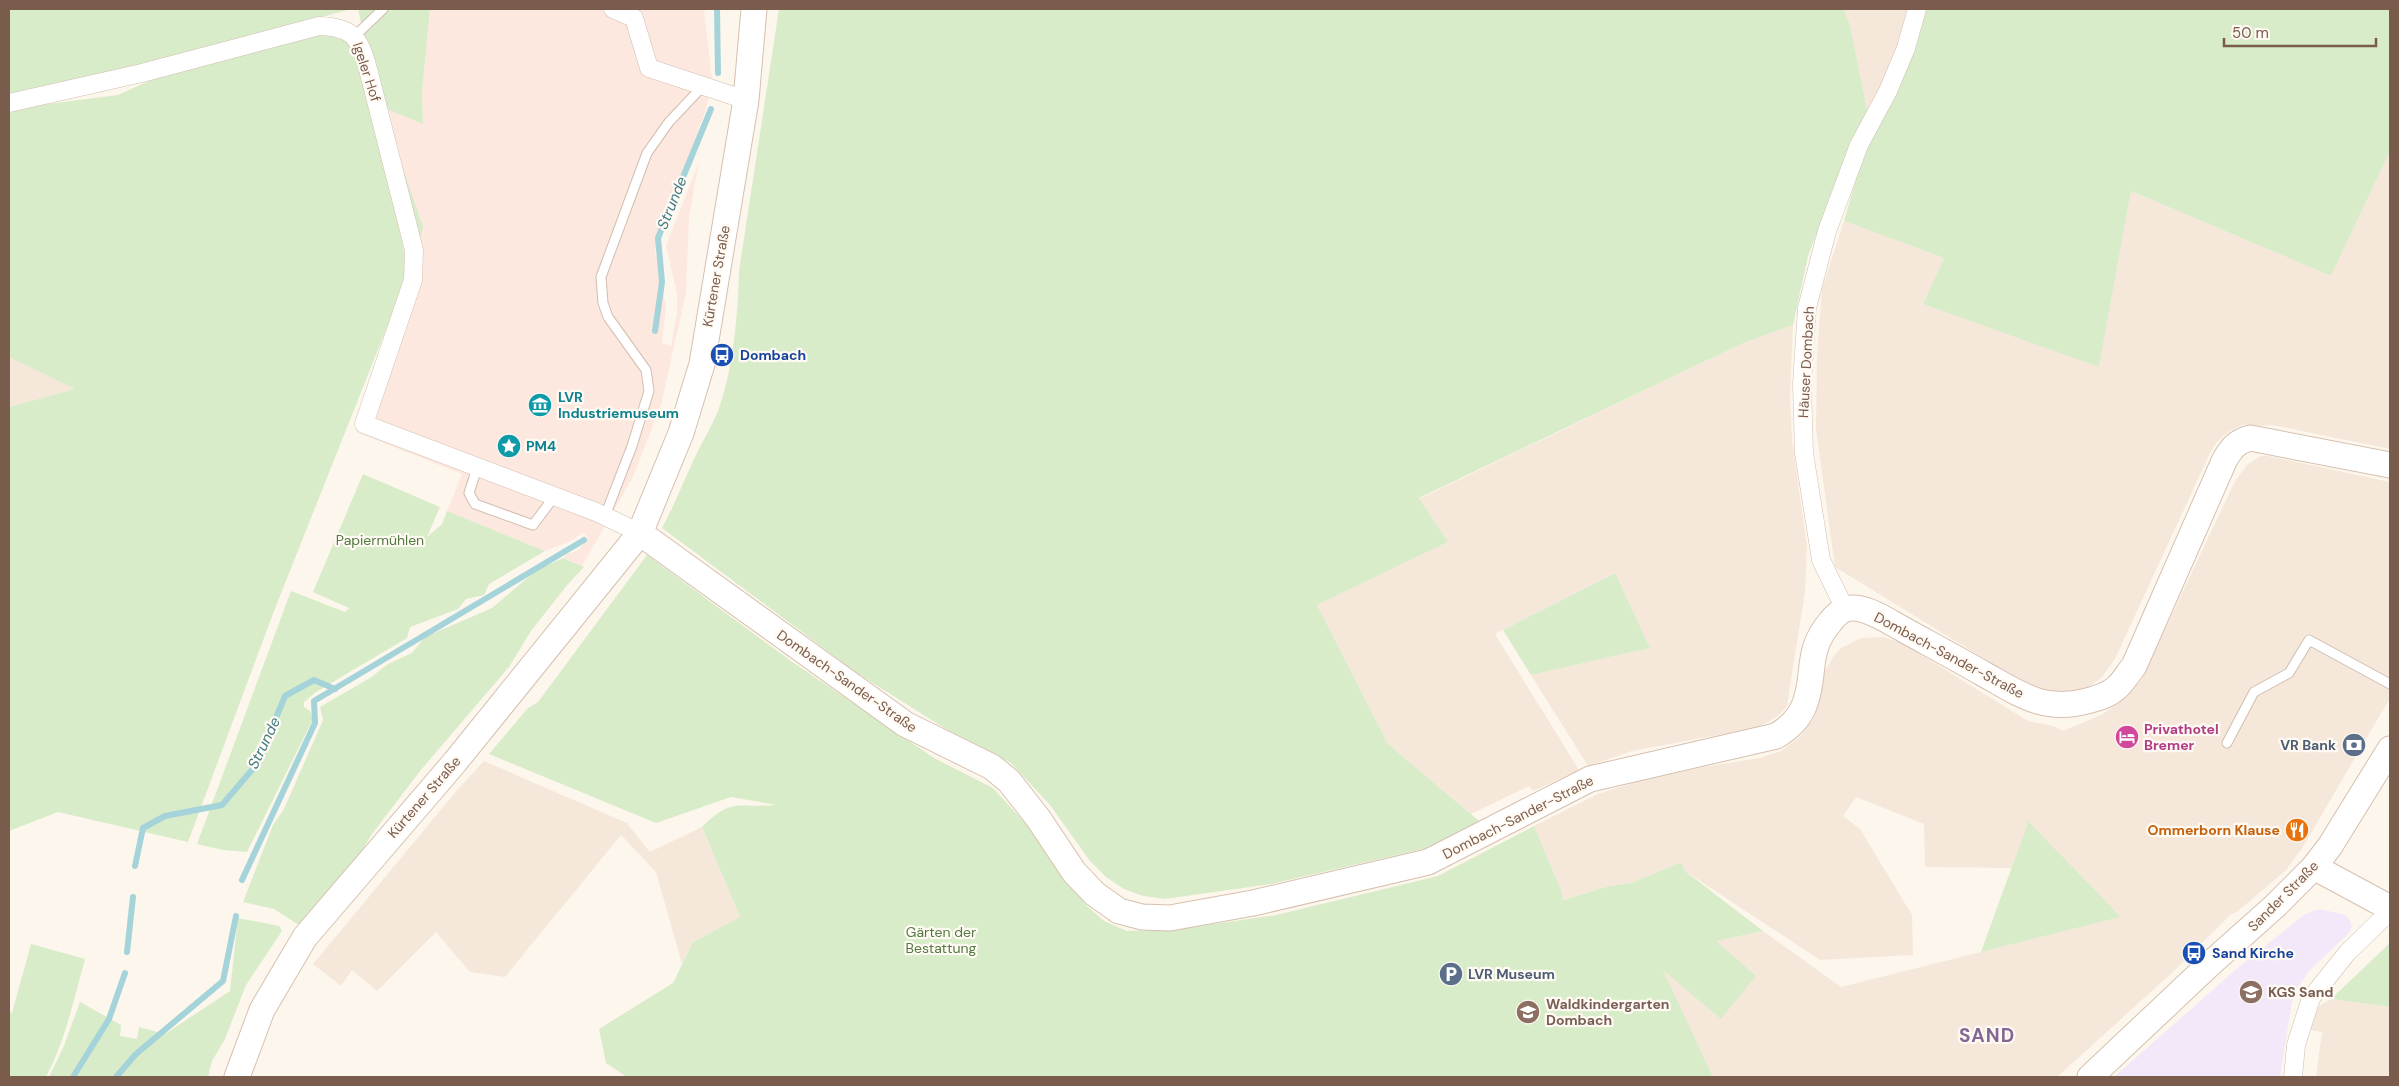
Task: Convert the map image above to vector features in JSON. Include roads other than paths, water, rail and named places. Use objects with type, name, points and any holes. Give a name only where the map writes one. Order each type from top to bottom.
[{"type":"street","points":[[613,9],[634,18],[649,68],[746,100]]},
{"type":"street","name":"Kürtener Straße","points":[[237,1077],[262,1010],[305,937],[455,762],[640,533],[669,467],[693,399],[702,364],[746,100],[754,9]]},
{"type":"street","name":"Häuser Dombach","points":[[1845,609],[1821,560],[1804,452],[1802,384],[1807,308],[1826,231],[1859,145],[1888,91],[1906,48],[1917,9]]},
{"type":"street","name":"Igeler Hof","points":[[9,103],[123,77],[318,26],[338,27],[355,36],[362,46],[414,250],[413,280],[364,424],[477,468]]},
{"type":"street","name":"Dombach-Sander-Straße","points":[[640,533],[905,724],[992,767],[1009,780],[1038,818],[1074,872],[1095,894],[1119,911],[1142,917],[1170,918],[1253,903],[1428,862],[1590,779],[1776,736],[1790,728],[1797,718],[1804,705],[1814,650],[1819,637],[1837,615],[1845,609],[1864,610],[2013,690],[2043,704],[2056,706],[2101,697],[2116,689],[2134,666],[2225,459],[2240,441],[2250,438],[2390,465]]},
{"type":"street","points":[[477,468],[605,516],[640,533]]},
{"type":"street","name":"Sander Straße","points":[[2090,1077],[2210,964],[2275,906],[2314,867],[2330,846],[2390,749]]},
{"type":"street","points":[[2293,1077],[2296,1045],[2311,998],[2347,953],[2390,909],[2314,867]]},
{"type":"lane","points":[[355,36],[383,9]]},
{"type":"lane","points":[[605,516],[632,446],[649,391],[646,370],[608,316],[603,303],[601,277],[647,153],[669,122],[703,86]]},
{"type":"lane","points":[[477,468],[469,493],[475,504],[533,524],[554,497]]},
{"type":"lane","points":[[2227,743],[2254,692],[2289,672],[2308,640],[2390,684]]},
{"type":"waterway","name":"Strunde","points":[[717,9],[718,73]]},
{"type":"waterway","name":"Strunde","points":[[655,331],[662,282],[658,238],[711,109]]},
{"type":"waterway","name":"Strunde","points":[[242,880],[315,723],[314,701],[584,540]]},
{"type":"waterway","name":"Strunde","points":[[135,866],[143,828],[165,816],[222,805],[257,764],[285,696],[314,680],[335,689]]},
{"type":"waterway","name":"Strunde","points":[[127,952],[133,897]]},
{"type":"waterway","name":"Strunde","points":[[116,1077],[136,1054],[223,981],[236,916]]},
{"type":"waterway","name":"Strunde","points":[[73,1077],[109,1019],[125,973]]},
{"type":"place","name":"Dombach","points":[[722,355]]},
{"type":"place","name":"LVR Industriemuseum","points":[[540,405]]},
{"type":"place","name":"PM4","points":[[509,446]]},
{"type":"place","name":"Privathotel Bremer","points":[[2127,737]]},
{"type":"place","name":"VR Bank","points":[[2354,745]]},
{"type":"place","name":"Ommerborn Klause","points":[[2297,830]]},
{"type":"place","name":"Sand Kirche","points":[[2194,953]]},
{"type":"place","name":"LVR Museum","points":[[1451,974]]},
{"type":"place","name":"KGS Sand","points":[[2251,992]]},
{"type":"place","name":"Waldkindergarten Dombach","points":[[1528,1012]]},
{"type":"district","name":"SAND","points":[[1987,1035]]},
{"type":"park label","name":"Papiermühlen","points":[[380,540]]},
{"type":"park label","name":"Gärten der Bestattung","points":[[941,940]]}]
